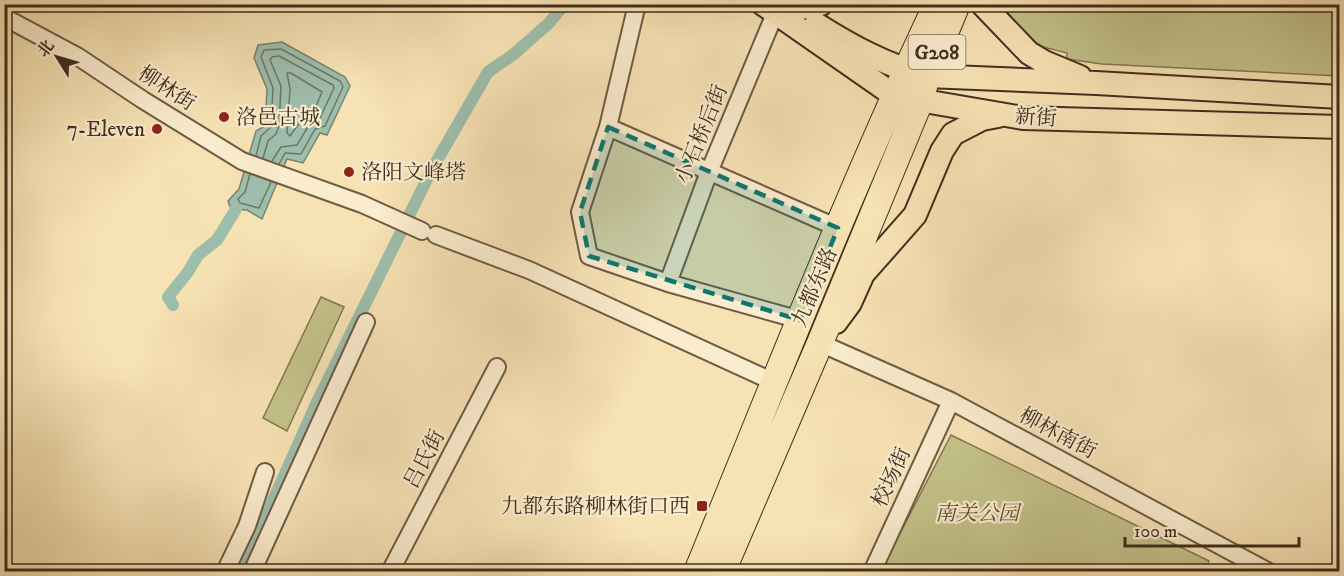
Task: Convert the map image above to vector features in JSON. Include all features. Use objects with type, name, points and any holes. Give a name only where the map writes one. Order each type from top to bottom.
[{"type":"highway","name":"九都东路","points":[[722,572],[920,101],[916,73],[937,4]]},
{"type":"highway","name":"九都东路","points":[[697,572],[838,228],[895,96],[916,73],[957,4]]},
{"type":"main road","points":[[779,7],[821,4]]},
{"type":"main road","points":[[982,4],[1029,52],[1044,62],[1095,83]]},
{"type":"main road","name":"新街","points":[[779,7],[856,48],[916,73],[1340,97]]},
{"type":"main road","name":"新街","points":[[779,7],[895,96],[1023,118],[1340,127]]},
{"type":"main road","points":[[820,343],[850,303],[863,274],[915,215],[942,151],[953,134],[982,119],[1002,115]]},
{"type":"street","points":[[637,4],[608,128],[580,212],[589,256],[668,283],[800,320]]},
{"type":"street","name":"小石桥后街","points":[[668,283],[709,172],[779,7]]},
{"type":"street","name":"柳林街","points":[[4,17],[77,56],[242,161],[529,270],[774,382]]},
{"type":"street","points":[[608,128],[838,228]]},
{"type":"street","points":[[252,572],[366,322]]},
{"type":"street","name":"柳林南街","points":[[820,343],[951,401],[1269,572]]},
{"type":"street","name":"吕氏街","points":[[390,572],[497,367]]},
{"type":"street","name":"校场街","points":[[872,572],[951,401]]},
{"type":"street","points":[[225,572],[247,526],[266,472]]},
{"type":"highlighted area","points":[[608,127],[838,228],[800,320],[589,256],[580,212]]},
{"type":"green space","points":[[991,5],[1339,5],[1339,76],[1102,64],[1067,59],[1067,53],[1024,42]]},
{"type":"green space","points":[[321,297],[344,307],[287,431],[263,418]]},
{"type":"green space","name":"南关公园","points":[[951,435],[1209,561],[1206,572],[880,572]]},
{"type":"water","points":[[282,42],[345,77],[350,86],[327,135],[320,133],[303,163],[287,159],[262,219],[247,210],[231,209],[228,201],[239,189],[256,131],[265,126],[267,89],[254,58],[258,45]]},
{"type":"waterway","points":[[241,572],[317,402],[431,171],[488,72],[514,54],[549,23],[565,4]]},
{"type":"waterway","points":[[173,305],[168,297],[198,255],[217,240],[236,209]]},
{"type":"place","name":"洛邑古城","points":[[224,117]]},
{"type":"place","name":"7-Eleven","points":[[157,129]]},
{"type":"place","name":"洛阳文峰塔","points":[[349,172]]},
{"type":"place","name":"九都东路柳林街口西","points":[[702,506]]}]
